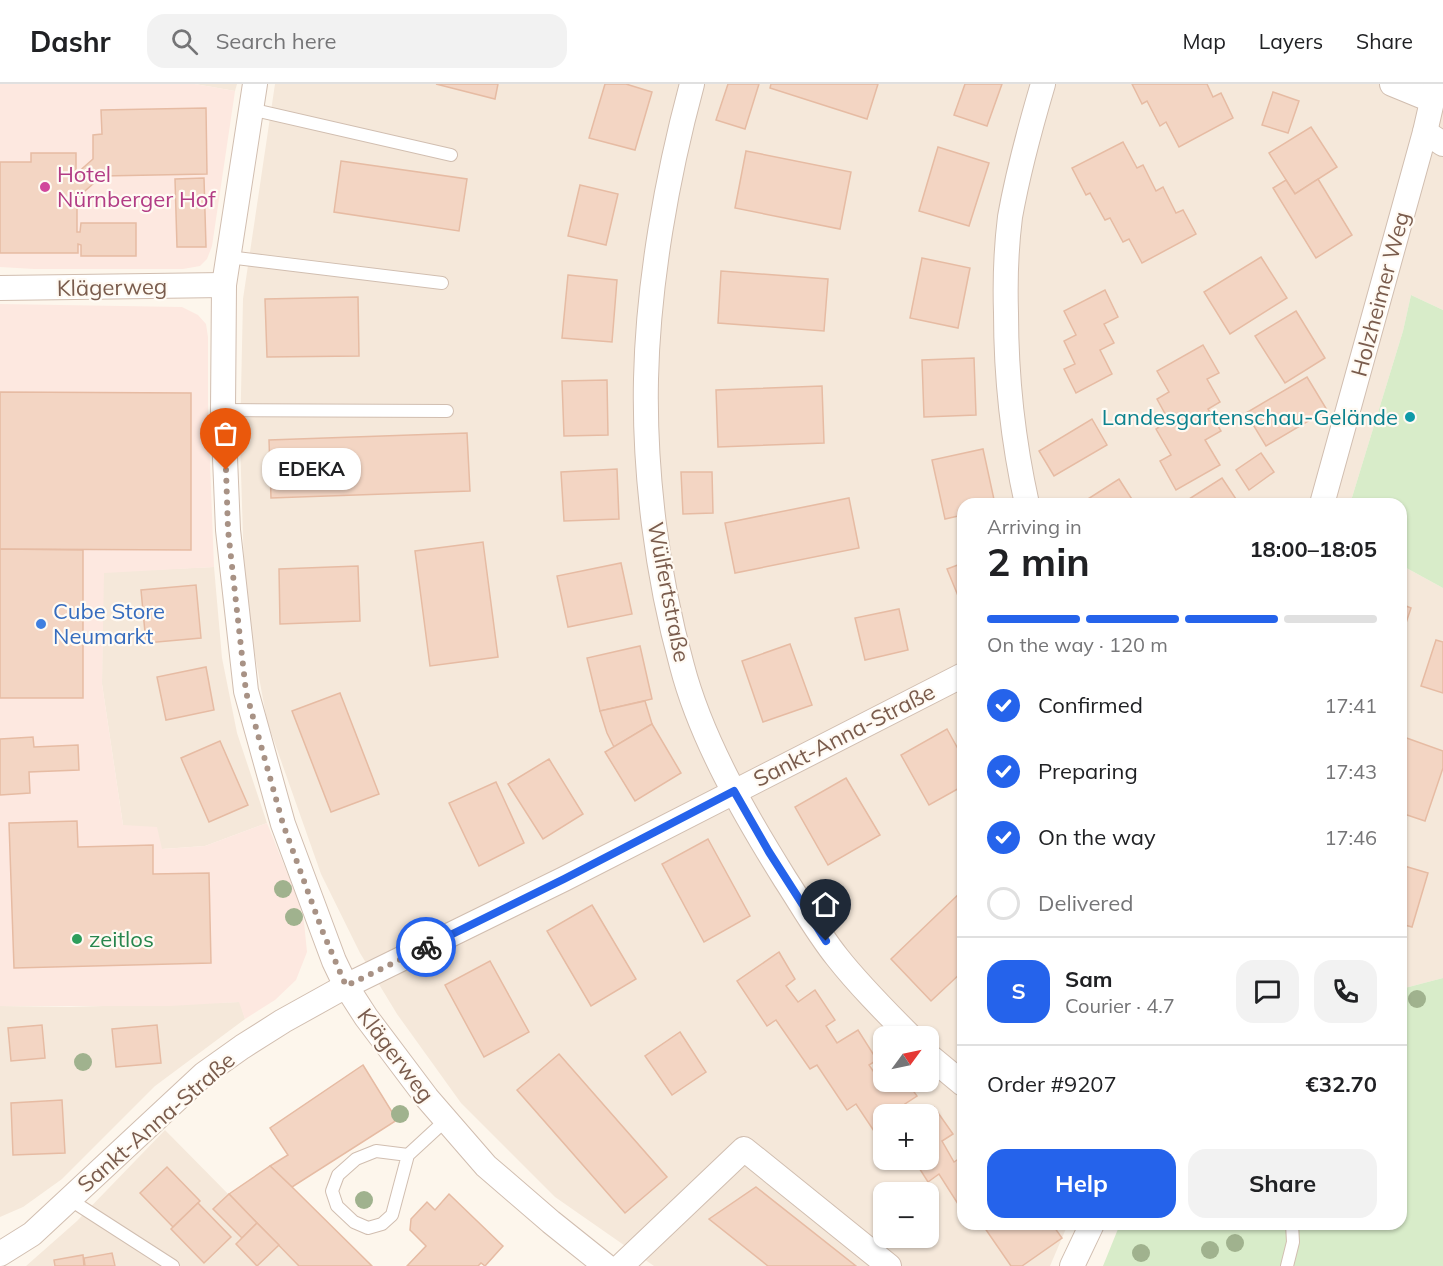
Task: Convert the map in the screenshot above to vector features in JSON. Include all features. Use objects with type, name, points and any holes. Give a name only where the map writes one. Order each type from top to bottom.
[{"type":"street","name":"Klägerweg","points":[[255,84],[225,285],[223,410],[228,530],[246,692],[283,824],[330,951],[346,986],[386,1044],[446,1120],[494,1173],[550,1222],[606,1266]]},
{"type":"street","name":"Wülfertstraße","points":[[692,84],[673,164],[652,302],[646,380],[654,519],[662,577],[682,668],[704,726],[734,791],[769,852],[836,956],[900,1026]]},
{"type":"street","points":[[1026,498],[1010,414],[1005,281],[1010,219],[1018,177],[1043,84]]},
{"type":"street","points":[[1392,84],[1434,92]]},
{"type":"street","name":"Holzheimer Weg","points":[[1324,498],[1434,138],[1434,92]]},
{"type":"street","name":"Klägerweg","points":[[0,288],[225,285]]},
{"type":"street","name":"Sankt-Anna-Straße","points":[[0,1254],[32,1234],[204,1074],[242,1047],[346,986],[564,879],[957,678]]},
{"type":"street","points":[[939,1064],[957,1079]]},
{"type":"street","points":[[621,1266],[744,1149],[889,1266]]},
{"type":"street","points":[[1072,1266],[1089,1230]]},
{"type":"lane","points":[[250,109],[451,155]]},
{"type":"lane","points":[[228,257],[442,283]]},
{"type":"lane","points":[[223,410],[447,411]]},
{"type":"lane","points":[[408,1155],[376,1152],[356,1159],[338,1175],[332,1191],[337,1206],[354,1222],[368,1228],[382,1224],[392,1215],[408,1155],[446,1120]]},
{"type":"lane","points":[[69,1199],[173,1266]]},
{"type":"lane","points":[[1287,1266],[1293,1242],[1292,1230]]},
{"type":"shaded area","points":[[0,84],[195,84],[235,91],[212,246],[207,259],[200,266],[183,269],[0,267]]},
{"type":"shaded area","points":[[195,84],[237,84],[235,91]]},
{"type":"shaded area","points":[[275,84],[1443,84],[1443,310],[1411,295],[1403,331],[1352,498],[957,498],[957,1230],[1065,1230],[1050,1266],[654,1266],[555,1197],[461,1103],[397,1014],[360,953],[321,874],[267,721],[245,601],[240,441],[243,299]]},
{"type":"shaded area","points":[[0,304],[182,307],[198,315],[206,324],[214,567],[104,573],[102,684],[123,825],[157,827],[162,849],[205,846],[267,823],[297,897],[304,922],[307,952],[296,980],[275,1000],[245,1019],[239,1002],[170,1006],[0,1006]]},
{"type":"shaded area","points":[[214,567],[222,658],[237,733],[267,823],[205,846],[162,849],[123,825],[102,684],[103,572]]},
{"type":"shaded area","points":[[1407,568],[1443,588],[1443,978],[1407,987]]},
{"type":"shaded area","points":[[240,1002],[245,1019],[155,1086],[62,1179],[23,1207],[0,1217],[0,1006],[69,1007]]},
{"type":"shaded area","points":[[165,1130],[299,1266],[26,1266],[77,1221]]},
{"type":"green space","name":"Landesgartenschau-Gelände","points":[[1411,295],[1443,310],[1443,588],[1407,568],[1407,498],[1352,498],[1403,331]]},
{"type":"green space","points":[[1443,978],[1443,1266],[1103,1266],[1118,1230],[1407,1230],[1407,987]]},
{"type":"building","points":[[436,84],[498,84],[495,99]]},
{"type":"building","points":[[605,84],[626,84],[652,92],[635,150],[589,138]]},
{"type":"building","points":[[728,84],[759,84],[745,129],[716,120]]},
{"type":"building","points":[[771,84],[878,84],[867,119],[770,88]]},
{"type":"building","points":[[965,84],[1002,84],[987,126],[954,115]]},
{"type":"building","points":[[1132,84],[1207,84],[1213,97],[1221,93],[1233,118],[1179,147],[1166,122],[1160,126],[1147,101],[1142,104]]},
{"type":"building","points":[[1273,92],[1299,101],[1288,133],[1262,125]]},
{"type":"building","name":"Hotel Nürnberger Hof","points":[[206,108],[207,174],[102,176],[77,198],[77,232],[80,232],[81,223],[136,223],[136,256],[81,256],[81,245],[78,244],[78,253],[0,253],[0,162],[31,162],[31,153],[76,153],[76,174],[93,159],[93,135],[102,134],[101,110]]},
{"type":"building","points":[[1311,127],[1337,167],[1295,194],[1269,153]]},
{"type":"building","points":[[1123,142],[1137,168],[1143,165],[1156,191],[1163,187],[1176,213],[1183,210],[1196,234],[1142,263],[1129,239],[1123,242],[1110,218],[1105,220],[1090,193],[1086,195],[1072,168]]},
{"type":"building","points":[[938,147],[989,163],[969,226],[919,211]]},
{"type":"building","points":[[746,151],[851,172],[840,229],[735,208]]},
{"type":"building","points":[[341,161],[467,179],[459,231],[334,212]]},
{"type":"building","points":[[204,178],[206,247],[177,247],[175,179]]},
{"type":"building","points":[[1318,179],[1352,235],[1316,258],[1273,188],[1286,180],[1295,194]]},
{"type":"building","points":[[580,185],[618,194],[606,245],[568,236]]},
{"type":"building","points":[[1261,257],[1287,298],[1230,334],[1204,292]]},
{"type":"building","points":[[922,258],[970,268],[958,328],[910,318]]},
{"type":"building","points":[[721,271],[828,279],[824,331],[718,323]]},
{"type":"building","points":[[568,275],[617,280],[612,342],[562,338]]},
{"type":"building","points":[[1105,290],[1118,317],[1104,324],[1114,343],[1100,350],[1112,374],[1076,393],[1064,369],[1075,364],[1064,341],[1076,335],[1064,311]]},
{"type":"building","points":[[358,297],[359,356],[267,357],[265,299]]},
{"type":"building","points":[[1296,311],[1325,358],[1285,383],[1255,336]]},
{"type":"building","points":[[1203,345],[1219,373],[1207,379],[1220,402],[1208,409],[1221,431],[1205,440],[1220,465],[1176,490],[1160,461],[1171,455],[1156,429],[1169,421],[1157,399],[1169,392],[1157,371]]},
{"type":"building","points":[[974,358],[976,415],[924,417],[922,360]]},
{"type":"building","points":[[1307,377],[1327,410],[1266,446],[1246,413]]},
{"type":"building","points":[[607,380],[608,435],[564,436],[562,381]]},
{"type":"building","points":[[822,386],[824,443],[718,447],[716,390]]},
{"type":"building","points":[[0,392],[191,393],[191,550],[0,549]]},
{"type":"building","points":[[1092,419],[1107,445],[1054,476],[1039,451]]},
{"type":"building","points":[[467,433],[470,491],[271,498],[269,440]]},
{"type":"building","points":[[983,449],[994,498],[957,498],[957,516],[945,519],[932,460]]},
{"type":"building","points":[[1261,453],[1274,472],[1249,490],[1236,470]]},
{"type":"building","points":[[617,469],[619,519],[564,521],[561,472]]},
{"type":"building","points":[[681,472],[712,472],[713,513],[683,514]]},
{"type":"building","points":[[1222,478],[1235,498],[1191,498]]},
{"type":"building","points":[[1119,479],[1131,498],[1089,498]]},
{"type":"building","points":[[849,498],[859,548],[735,573],[725,523]]},
{"type":"building","points":[[483,542],[498,657],[430,666],[415,551]]},
{"type":"building","name":"Cube Store Neumarkt","points":[[0,549],[83,550],[83,698],[0,698]]},
{"type":"building","points":[[621,563],[632,614],[568,627],[557,576]]},
{"type":"building","points":[[957,565],[957,593],[947,569]]},
{"type":"building","points":[[358,566],[360,621],[280,624],[279,569]]},
{"type":"building","points":[[196,585],[201,638],[146,643],[141,590]]},
{"type":"building","points":[[1407,606],[1411,608],[1407,620]]},
{"type":"building","points":[[899,609],[908,650],[865,660],[855,618]]},
{"type":"building","points":[[1436,640],[1443,642],[1443,693],[1421,686]]},
{"type":"building","points":[[790,644],[812,705],[763,722],[742,661]]},
{"type":"building","points":[[640,646],[652,699],[600,711],[587,658]]},
{"type":"building","points":[[206,667],[214,710],[166,720],[157,677]]},
{"type":"building","points":[[340,693],[379,794],[331,812],[292,711]]},
{"type":"building","points":[[645,701],[652,724],[614,747],[600,711]]},
{"type":"building","points":[[652,724],[681,773],[635,801],[605,752]]},
{"type":"building","points":[[947,729],[957,747],[957,789],[929,805],[901,755]]},
{"type":"building","points":[[33,737],[34,747],[78,745],[79,770],[29,772],[30,793],[0,795],[0,739]]},
{"type":"building","points":[[1407,738],[1443,751],[1443,768],[1425,821],[1407,815]]},
{"type":"building","points":[[220,741],[248,805],[209,822],[181,758]]},
{"type":"building","points":[[549,759],[583,814],[543,839],[508,784]]},
{"type":"building","points":[[846,778],[880,835],[828,865],[795,807]]},
{"type":"building","points":[[496,782],[524,843],[479,866],[449,803]]},
{"type":"building","points":[[77,821],[78,847],[153,845],[153,874],[209,873],[211,963],[14,968],[9,823]]},
{"type":"building","points":[[708,839],[750,916],[704,942],[662,864]]},
{"type":"building","points":[[1407,867],[1428,873],[1412,927],[1407,926]]},
{"type":"building","points":[[957,896],[957,977],[931,1001],[891,959]]},
{"type":"building","points":[[592,905],[636,979],[591,1006],[547,931]]},
{"type":"building","points":[[779,952],[795,979],[786,986],[798,1002],[815,990],[835,1020],[826,1026],[837,1043],[858,1030],[873,1054],[873,1062],[869,1065],[873,1071],[873,1092],[914,1092],[917,1096],[905,1104],[873,1104],[873,1130],[856,1104],[847,1110],[817,1065],[810,1069],[776,1020],[767,1026],[737,981]]},
{"type":"building","points":[[490,961],[529,1032],[484,1057],[445,985]]},
{"type":"building","points":[[42,1025],[45,1058],[11,1061],[8,1028]]},
{"type":"building","points":[[157,1025],[161,1063],[116,1067],[112,1029]]},
{"type":"building","points":[[680,1032],[706,1072],[672,1095],[645,1056]]},
{"type":"building","points":[[559,1054],[667,1177],[625,1213],[517,1090]]},
{"type":"building","points":[[363,1065],[397,1120],[292,1187],[270,1166],[288,1155],[270,1128]]},
{"type":"building","points":[[62,1100],[65,1153],[13,1155],[11,1103]]},
{"type":"building","points":[[939,1114],[953,1134],[942,1141],[954,1162],[957,1160],[957,1202],[939,1174],[928,1182],[920,1170],[939,1170]]},
{"type":"building","points":[[270,1166],[372,1266],[299,1266],[229,1194]]},
{"type":"building","points":[[167,1167],[200,1201],[173,1227],[140,1193]]},
{"type":"building","points":[[756,1187],[856,1266],[768,1266],[709,1219]]},
{"type":"building","points":[[229,1194],[257,1223],[242,1238],[213,1209]]},
{"type":"building","points":[[449,1194],[503,1246],[485,1266],[481,1263],[478,1266],[407,1266],[426,1246],[410,1230],[411,1219],[427,1202],[435,1210]]},
{"type":"building","points":[[198,1203],[231,1237],[204,1263],[171,1229]]},
{"type":"building","points":[[257,1223],[279,1245],[257,1266],[236,1244]]},
{"type":"building","points":[[986,1230],[1056,1230],[1062,1238],[1022,1266],[1011,1266]]},
{"type":"building","points":[[112,1253],[115,1266],[85,1266],[84,1258]]},
{"type":"building","points":[[83,1255],[84,1266],[55,1266],[54,1260]]},
{"type":"way so far","points":[[226,470],[228,530],[246,692],[283,824],[334,961],[346,986],[426,947]]},
{"type":"place","name":"Hotel Nürnberger Hof","points":[[45,187]]},
{"type":"place","name":"Landesgartenschau-Gelände","points":[[1410,417]]},
{"type":"place","name":"EDEKA","points":[[226,470]]},
{"type":"place","name":"Cube Store Neumarkt","points":[[41,624]]},
{"type":"place","name":"zeitlos","points":[[77,939]]},
{"type":"route","points":[[426,947],[734,791],[769,852],[826,941]]}]
